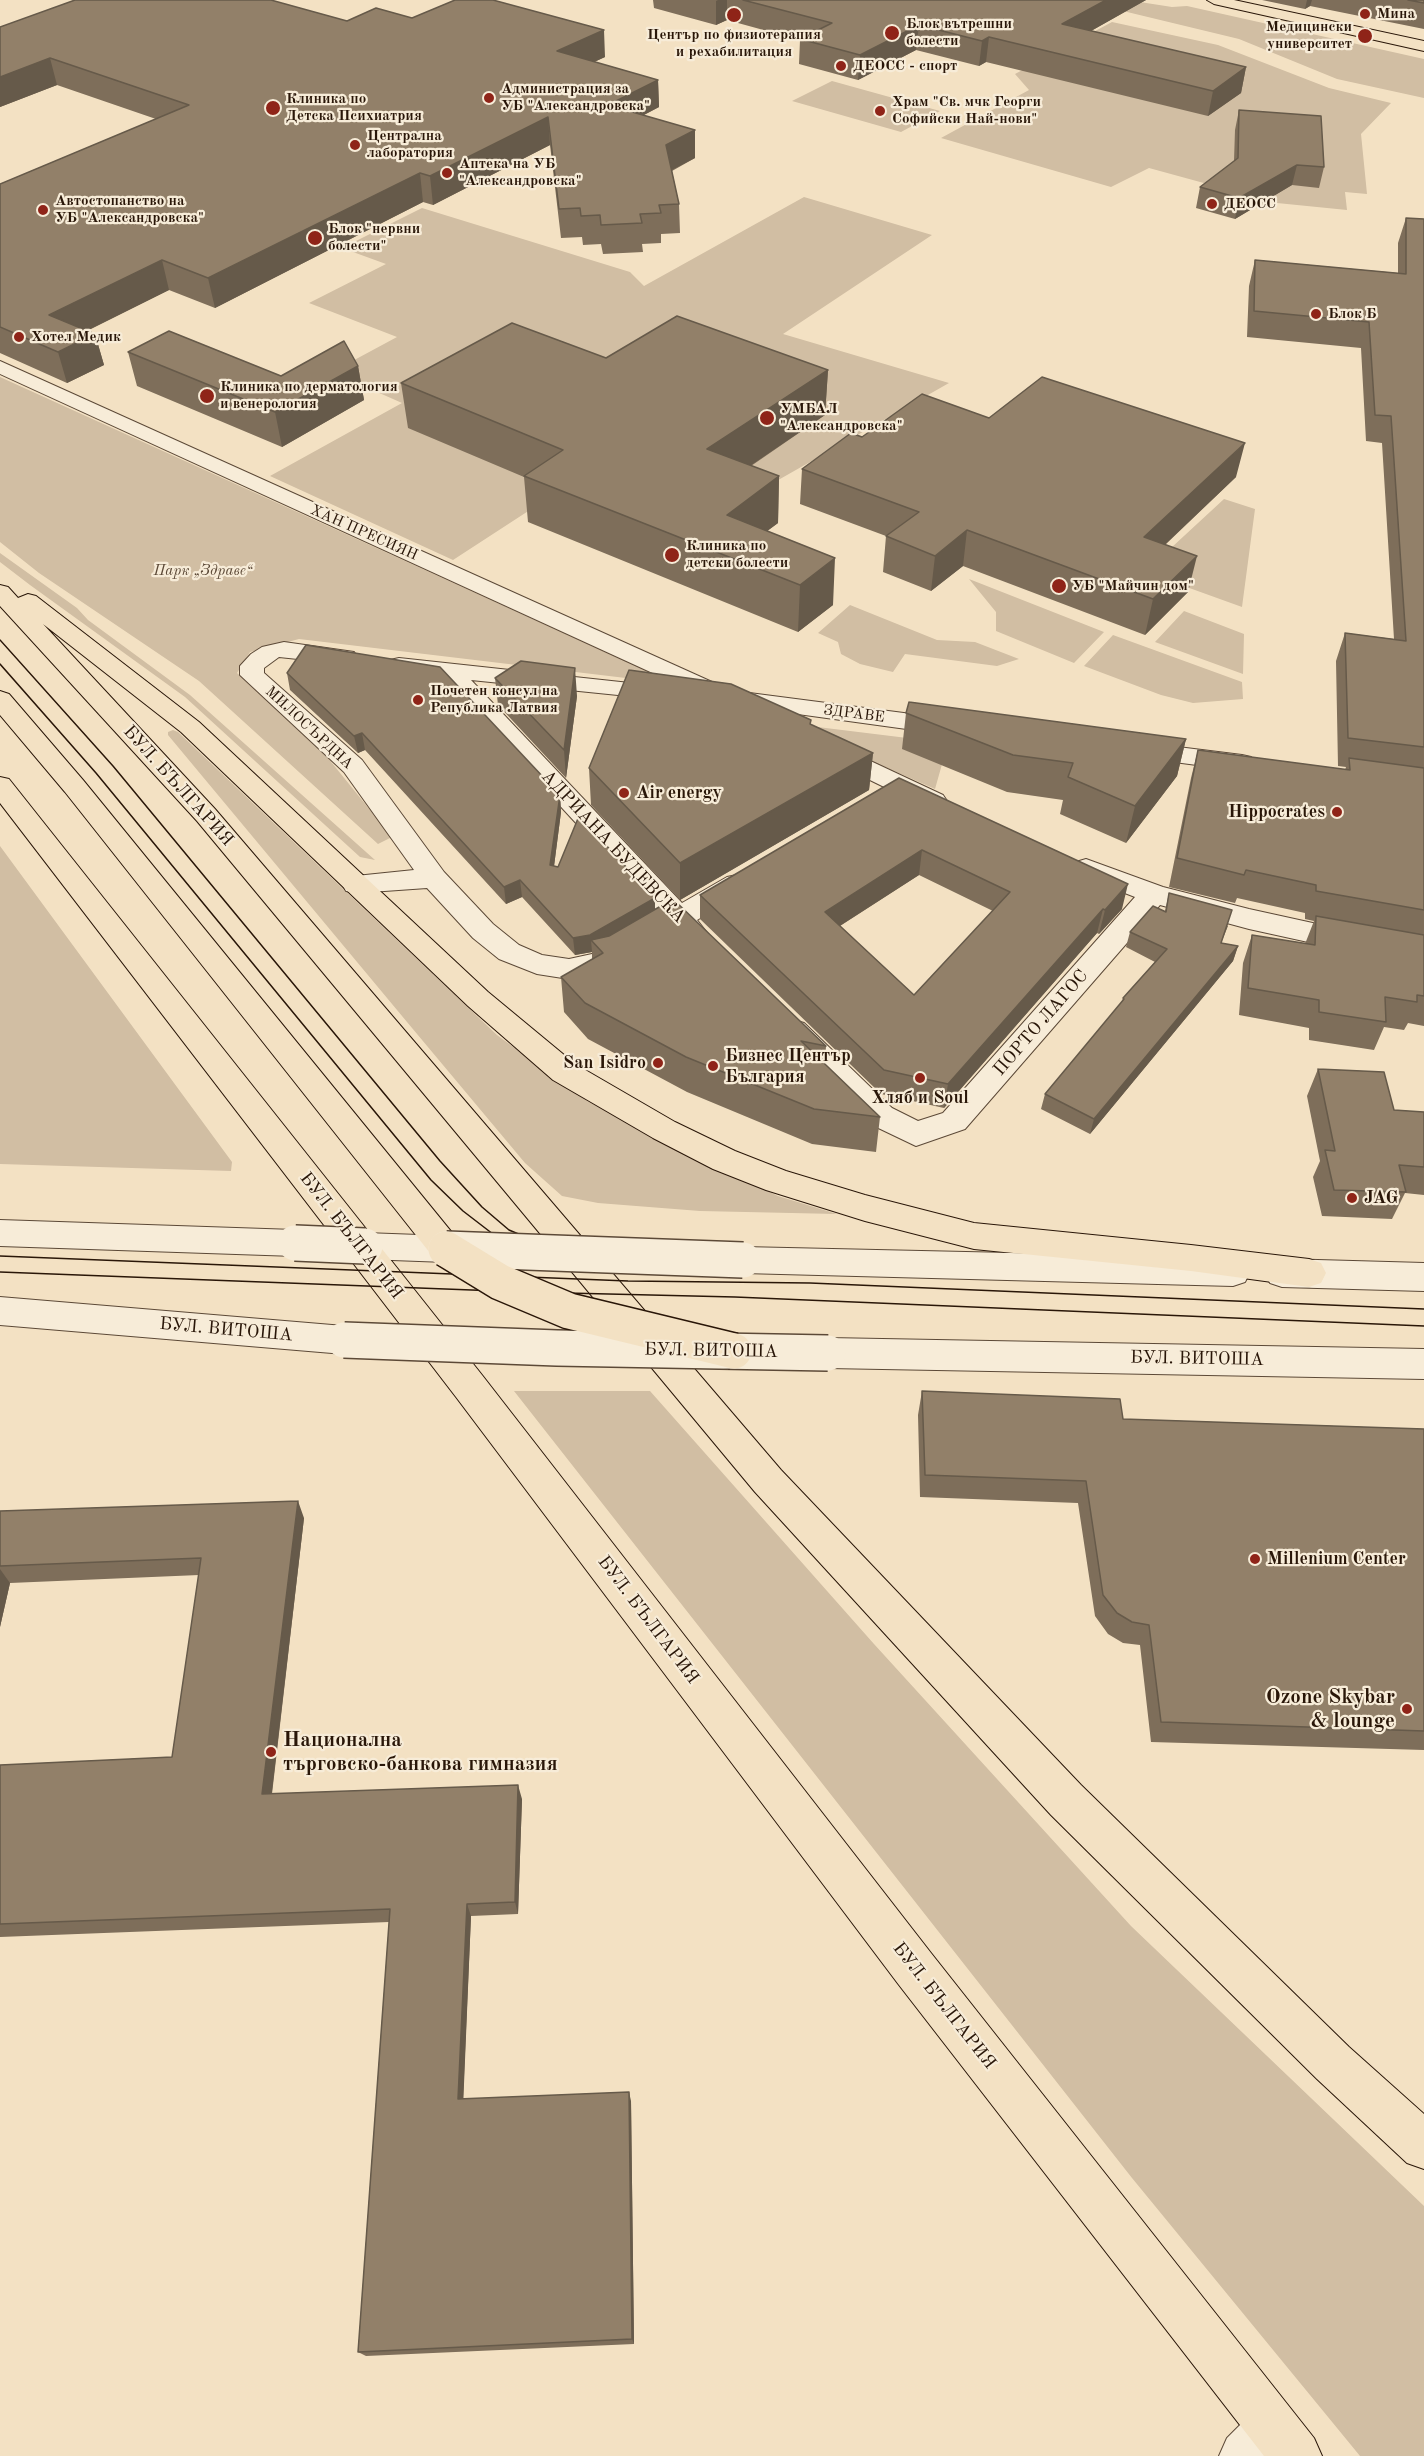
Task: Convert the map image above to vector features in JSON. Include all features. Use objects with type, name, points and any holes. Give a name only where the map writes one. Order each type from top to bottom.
[{"type":"main road","points":[[1214,0],[1424,46]]},
{"type":"main road","points":[[0,580],[56,621],[190,727],[478,999],[564,1072],[664,1130],[724,1160],[777,1181],[865,1209],[974,1236],[1191,1258],[1309,1273]]},
{"type":"main road","name":"БУЛ. БЪЛГАРИЯ","points":[[0,592],[206,815],[768,1481],[1066,1800],[1333,2063],[1424,2146]]},
{"type":"main road","points":[[0,699],[141,870],[446,1249],[500,1282],[569,1311],[734,1351]]},
{"type":"main road","name":"БУЛ. БЪЛГАРИЯ","points":[[0,785],[469,1386],[908,1960],[1271,2447]]},
{"type":"street","name":"ХАН ПРЕСИЯН","points":[[0,367],[728,698]]},
{"type":"street","name":"ЗДРАВЕ","points":[[284,649],[450,672],[728,698],[978,730]]},
{"type":"street","name":"МИЛОСЪРДНА","points":[[284,649],[271,652],[260,659],[252,666],[252,675],[353,766],[434,878],[483,931],[509,952],[537,964],[569,969],[600,963],[759,870]]},
{"type":"street","name":"АДРИАНА БУДЕВСКА","points":[[450,672],[678,919],[712,952]]},
{"type":"street","points":[[728,698],[804,737],[891,792],[954,809]]},
{"type":"street","points":[[1108,747],[1263,766]]},
{"type":"street","points":[[1059,856],[1154,894],[1249,919],[1349,941],[1424,953]]},
{"type":"street","points":[[356,884],[434,878]]},
{"type":"street","name":"ПОРТО ЛАГОС","points":[[771,1009],[881,1116],[916,1134],[954,1121],[1154,894]]},
{"type":"street","points":[[0,1233],[812,1263],[1424,1277]]},
{"type":"street","name":"БУЛ. ВИТОША","points":[[0,1311],[344,1340],[734,1351],[1424,1364]]},
{"type":"green space","points":[[1127,0],[1172,7],[1187,6],[1424,59],[1424,98],[1337,79],[1239,39],[1123,11]]},
{"type":"green space","points":[[1112,22],[1218,45],[1329,88],[1391,103],[1361,134],[1367,194],[1345,192],[1347,210],[1267,202],[1266,209],[1253,208],[1222,188],[1149,168],[1111,187],[941,138],[1029,90],[1015,74]]},
{"type":"green space","points":[[832,81],[940,111],[901,132],[792,101]]},
{"type":"green space","points":[[804,197],[932,235],[783,334],[949,383],[773,483],[556,493],[453,560],[270,476],[402,403],[332,372],[397,337],[309,303],[386,264],[342,248],[422,208],[630,272],[644,286]]},
{"type":"green space","name":"Парк „Здраве“","points":[[0,377],[676,684],[299,639],[250,652],[237,673],[319,747],[392,837],[378,844],[199,681],[39,573],[0,542]]},
{"type":"green space","points":[[1224,499],[1255,509],[1242,607],[1145,572]]},
{"type":"green space","points":[[0,553],[77,608],[88,620],[190,695],[375,860],[360,857],[185,697],[0,562]]},
{"type":"green space","points":[[969,579],[1104,632],[1074,663],[996,631],[996,612]]},
{"type":"green space","points":[[850,605],[937,640],[975,642],[1019,659],[997,666],[905,654],[893,672],[860,664],[841,654],[838,642],[818,633]]},
{"type":"green space","points":[[1184,611],[1244,634],[1243,674],[1155,642]]},
{"type":"green space","points":[[1113,635],[1242,682],[1243,699],[1193,703],[1161,695],[1084,666]]},
{"type":"green space","points":[[785,723],[948,743],[935,789]]},
{"type":"green space","points":[[173,730],[178,732],[497,1035],[587,1101],[682,1151],[778,1196],[837,1214],[700,1211],[598,1203],[562,1196],[525,1163],[407,1022],[168,735],[168,732]]},
{"type":"green space","points":[[0,846],[232,1162],[231,1171],[0,1164]]},
{"type":"green space","points":[[514,1391],[650,1391],[874,1644],[1131,1926],[1424,2206],[1424,2456],[1360,2456],[1132,2178]]},
{"type":"building","points":[[75,0],[271,0],[347,21],[376,8],[412,18],[455,0],[493,0],[604,30],[557,51],[658,80],[608,105],[695,130],[666,145],[679,204],[659,205],[661,213],[640,214],[642,223],[601,225],[600,215],[581,216],[580,208],[559,209],[548,117],[430,176],[420,173],[208,278],[162,260],[49,315],[95,334],[58,352],[0,327],[0,184],[189,105],[50,58],[0,77],[0,27]]},
{"type":"building","points":[[743,0],[1106,0],[1062,24],[1246,67],[1213,91],[989,37],[982,41],[919,25],[860,55],[800,39],[832,23]]},
{"type":"building","points":[[1408,0],[1424,0],[1424,3]]},
{"type":"building","points":[[1239,110],[1321,116],[1324,167],[1297,165],[1239,198],[1200,187],[1238,158]]},
{"type":"building","points":[[1406,218],[1424,219],[1424,747],[1348,738],[1345,633],[1406,641],[1391,416],[1375,415],[1369,322],[1254,311],[1255,260],[1406,274]]},
{"type":"building","points":[[677,316],[828,370],[707,449],[779,476],[727,515],[835,558],[800,585],[524,476],[563,450],[401,383],[512,323],[606,358]]},
{"type":"building","points":[[169,331],[281,376],[344,341],[358,366],[275,412],[128,352]]},
{"type":"building","points":[[1042,377],[1245,443],[1144,537],[1197,556],[1153,599],[967,530],[935,556],[886,536],[919,512],[802,469],[851,433],[862,437],[922,394],[989,418]]},
{"type":"building","points":[[306,645],[440,667],[560,795],[550,865],[558,867],[579,816],[655,898],[590,935],[573,938],[520,880],[504,887],[362,733],[354,736],[287,673]]},
{"type":"building","points":[[521,661],[575,668],[564,750],[495,678]]},
{"type":"building","points":[[629,670],[731,684],[811,720],[810,724],[873,753],[680,863],[589,768]]},
{"type":"building","points":[[909,702],[1186,739],[1135,806],[1068,777],[1073,763],[1013,755],[906,713]]},
{"type":"building","points":[[1198,750],[1350,770],[1349,758],[1424,768],[1424,910],[1316,891],[1316,885],[1246,870],[1244,875],[1177,858]]},
{"type":"building","points":[[899,778],[1128,884],[1105,910],[1103,909],[948,1084],[884,1070],[700,895]],"holes":[[[922,850],[1010,892],[914,995],[825,912]]]},
{"type":"building","points":[[1169,893],[1232,910],[1221,943],[1238,946],[1094,1119],[1045,1094],[1123,998],[1167,949],[1130,932],[1153,906],[1166,912]]},
{"type":"building","points":[[673,899],[826,1046],[801,1041],[880,1117],[814,1109],[686,1057],[585,1003],[561,977],[603,953],[591,940],[609,936]]},
{"type":"building","points":[[1316,916],[1424,935],[1424,996],[1417,995],[1417,1002],[1385,997],[1386,1022],[1319,1012],[1319,1000],[1248,988],[1252,935],[1315,945]]},
{"type":"building","points":[[1318,1069],[1384,1072],[1394,1110],[1424,1112],[1424,1167],[1399,1165],[1406,1192],[1334,1190],[1325,1150],[1335,1151]]},
{"type":"building","name":"Millenium Center","points":[[922,1391],[1120,1399],[1123,1419],[1424,1429],[1424,1731],[1161,1722],[1149,1625],[1132,1622],[1117,1613],[1103,1595],[1086,1481],[925,1475]]},
{"type":"building","points":[[298,1501],[262,1794],[518,1785],[515,1902],[467,1904],[458,2099],[629,2092],[632,2339],[358,2352],[390,1909],[0,1924],[0,1765],[172,1757],[201,1558],[0,1566],[0,1511]]},
{"type":"tram line","points":[[0,640],[113,766],[440,1161],[482,1207],[509,1230],[535,1241],[588,1256],[697,1275]]},
{"type":"tram line","points":[[0,664],[96,773],[431,1180],[463,1211],[515,1251],[552,1265],[587,1272]]},
{"type":"tram line","points":[[0,1256],[628,1281],[810,1283],[1424,1309]]},
{"type":"tram line","points":[[0,1272],[524,1292],[735,1297],[1424,1326]]},
{"type":"place","name":"Мина","points":[[1365,14]]},
{"type":"place","name":"Център по физиотерапия и рехабилитация","points":[[734,15]]},
{"type":"place","name":"Блок вътрешни болести","points":[[892,33]]},
{"type":"place","name":"Медицински университет","points":[[1365,36]]},
{"type":"place","name":"ДЕОСС - спорт","points":[[841,66]]},
{"type":"place","name":"Администрация за УБ \"Александровска\"","points":[[489,98]]},
{"type":"place","name":"Клиника по Детска Психиатрия","points":[[273,108]]},
{"type":"place","name":"Храм \"Св. мчк Георги Софийски Най-нови\"","points":[[880,111]]},
{"type":"place","name":"Централна лаборатория","points":[[355,145]]},
{"type":"place","name":"Аптека на УБ \"Александровска\"","points":[[447,173]]},
{"type":"place","name":"ДЕОСС","points":[[1212,204]]},
{"type":"place","name":"Автостопанство на УБ \"Александровска\"","points":[[43,210]]},
{"type":"place","name":"Блок \"нервни болести\"","points":[[315,238]]},
{"type":"place","name":"Блок Б","points":[[1316,314]]},
{"type":"place","name":"Хотел Медик","points":[[19,337]]},
{"type":"place","name":"Клиника по дерматология и венерология","points":[[207,396]]},
{"type":"place","name":"УМБАЛ \"Александровска\"","points":[[767,418]]},
{"type":"place","name":"Клиника по детски болести","points":[[672,555]]},
{"type":"place","name":"УБ \"Майчин дом\"","points":[[1059,586]]},
{"type":"place","name":"Почетен консул на Република Латвия","points":[[418,700]]},
{"type":"place","name":"Air energy","points":[[624,793]]},
{"type":"place","name":"Hippocrates","points":[[1337,812]]},
{"type":"place","name":"San Isidro","points":[[658,1063]]},
{"type":"place","name":"Бизнес Център България","points":[[713,1066]]},
{"type":"place","name":"Хляб и Soul","points":[[920,1078]]},
{"type":"place","name":"JAG","points":[[1352,1198]]},
{"type":"place","name":"Millenium Center","points":[[1255,1559]]},
{"type":"place","name":"Ozone Skybar & lounge","points":[[1407,1709]]},
{"type":"place","name":"Национална търговско-банкова гимназия","points":[[271,1752]]}]
